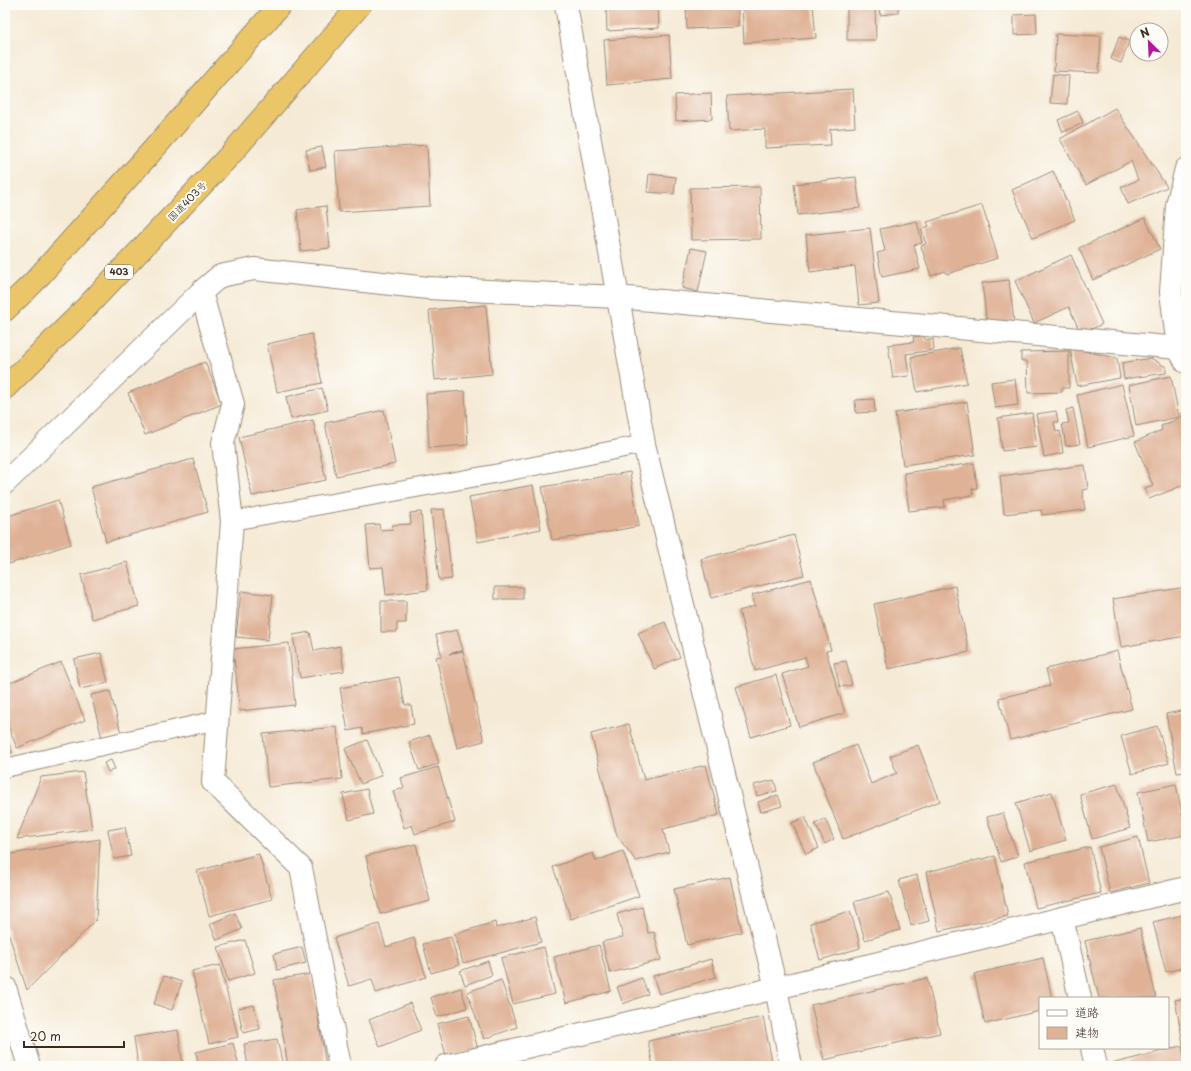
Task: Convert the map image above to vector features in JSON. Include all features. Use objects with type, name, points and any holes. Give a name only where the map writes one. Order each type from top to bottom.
[{"type":"highway","points":[[5,310],[33,283],[151,152],[280,5]]},
{"type":"highway","name":"国道403号","points":[[5,388],[79,315],[231,154],[360,5]]},
{"type":"street","points":[[566,5],[644,444],[776,988],[791,1066]]},
{"type":"street","points":[[5,483],[201,292],[220,276],[254,269],[428,288],[617,297],[1183,352],[1171,292],[1177,205],[1186,169]]},
{"type":"street","points":[[201,292],[233,404],[223,443],[232,521],[213,782],[301,868],[340,1066]]},
{"type":"street","points":[[446,1066],[776,988],[1186,888]]},
{"type":"street","points":[[1062,918],[1080,997]]},
{"type":"street","points":[[5,986],[29,1066]]},
{"type":"street","points":[[1092,1049],[1096,1066]]},
{"type":"lane","points":[[232,521],[494,474],[644,444]]},
{"type":"lane","points":[[5,768],[217,720]]},
{"type":"building","points":[[606,5],[658,5],[659,28],[607,31]]},
{"type":"building","points":[[686,5],[738,5],[738,27],[687,29]]},
{"type":"building","points":[[742,5],[813,5],[816,38],[744,43]]},
{"type":"building","points":[[847,5],[875,5],[876,40],[847,40]]},
{"type":"building","points":[[879,5],[898,5],[898,13],[880,15]]},
{"type":"building","points":[[1036,14],[1037,34],[1014,35],[1014,15]]},
{"type":"building","points":[[1056,34],[1101,36],[1099,73],[1054,71]]},
{"type":"building","points":[[669,35],[672,79],[607,85],[604,40]]},
{"type":"building","points":[[1119,37],[1129,41],[1121,63],[1111,59]]},
{"type":"building","points":[[1053,74],[1069,76],[1067,104],[1050,103]]},
{"type":"building","points":[[853,89],[855,127],[830,129],[831,145],[765,148],[765,129],[729,131],[727,96]]},
{"type":"building","points":[[711,93],[712,119],[676,121],[675,95]]},
{"type":"building","points":[[1115,108],[1167,187],[1128,204],[1121,187],[1138,180],[1131,161],[1086,185],[1060,139]]},
{"type":"building","points":[[1078,111],[1083,123],[1063,132],[1058,120]]},
{"type":"building","points":[[427,145],[430,206],[339,212],[335,151]]},
{"type":"building","points":[[322,147],[326,167],[310,170],[306,150]]},
{"type":"building","points":[[1053,171],[1075,220],[1033,238],[1012,190]]},
{"type":"building","points":[[649,174],[676,177],[674,194],[647,192]]},
{"type":"building","points":[[856,177],[860,208],[798,215],[794,184]]},
{"type":"building","points":[[760,187],[761,239],[691,240],[690,188]]},
{"type":"building","points":[[982,205],[998,258],[947,274],[945,271],[931,276],[921,246],[926,244],[921,229],[929,226],[927,222]]},
{"type":"building","points":[[326,206],[330,248],[301,251],[297,210]]},
{"type":"building","points":[[1145,218],[1160,249],[1093,280],[1079,248]]},
{"type":"building","points":[[917,221],[922,243],[914,245],[920,269],[882,277],[877,253],[885,251],[880,229]]},
{"type":"building","points":[[870,228],[879,303],[859,305],[855,266],[810,272],[806,235]]},
{"type":"building","points":[[1184,243],[1186,244],[1186,280],[1182,280]]},
{"type":"building","points":[[691,248],[707,251],[698,292],[682,288]]},
{"type":"building","points":[[1071,255],[1102,324],[1081,334],[1069,307],[1034,323],[1015,281]]},
{"type":"building","points":[[1009,280],[1014,322],[987,326],[982,283]]},
{"type":"building","points":[[486,305],[492,374],[435,380],[429,310]]},
{"type":"building","points":[[312,334],[322,383],[277,392],[267,344]]},
{"type":"building","points":[[924,336],[925,340],[933,339],[934,350],[906,354],[909,376],[893,378],[888,345],[914,342],[913,337]]},
{"type":"building","points":[[960,348],[967,383],[917,392],[911,357]]},
{"type":"building","points":[[1070,348],[1117,358],[1120,378],[1077,386]]},
{"type":"building","points":[[1069,351],[1069,388],[1062,388],[1062,392],[1028,393],[1027,361],[1021,361],[1021,352]]},
{"type":"building","points":[[1151,358],[1166,367],[1166,373],[1124,379],[1122,363]]},
{"type":"building","points":[[205,362],[222,404],[145,435],[128,393]]},
{"type":"building","points":[[1171,376],[1179,417],[1136,426],[1129,385]]},
{"type":"building","points":[[1015,379],[1018,405],[995,408],[991,382]]},
{"type":"building","points":[[1122,384],[1134,436],[1088,447],[1077,395]]},
{"type":"building","points":[[322,388],[328,410],[291,419],[286,397]]},
{"type":"building","points":[[465,391],[468,445],[429,448],[426,394]]},
{"type":"building","points":[[874,399],[875,412],[856,413],[855,400]]},
{"type":"building","points":[[967,402],[975,455],[903,465],[895,413]]},
{"type":"building","points":[[1073,408],[1080,444],[1066,446],[1062,424],[1069,423],[1066,410]]},
{"type":"building","points":[[384,410],[395,464],[336,476],[325,423]]},
{"type":"building","points":[[1056,411],[1058,422],[1054,422],[1056,432],[1060,431],[1063,453],[1044,457],[1036,414]]},
{"type":"building","points":[[1186,412],[1186,484],[1149,499],[1145,489],[1153,486],[1135,442],[1162,430],[1161,426],[1182,417],[1180,414]]},
{"type":"building","points":[[1032,413],[1037,447],[1002,451],[998,418]]},
{"type":"building","points":[[313,420],[326,480],[252,496],[239,437]]},
{"type":"building","points":[[193,459],[208,512],[106,542],[91,487]]},
{"type":"building","points":[[974,463],[977,488],[972,489],[973,495],[944,500],[945,507],[909,511],[904,473]]},
{"type":"building","points":[[1085,465],[1088,489],[1082,490],[1085,510],[1042,515],[1041,510],[1004,514],[1000,476]]},
{"type":"building","points":[[630,472],[639,526],[552,540],[542,487]]},
{"type":"building","points":[[533,485],[541,529],[478,542],[469,497]]},
{"type":"building","points":[[58,500],[71,544],[9,564],[5,550],[5,517]]},
{"type":"building","points":[[444,509],[452,579],[439,580],[431,510]]},
{"type":"building","points":[[421,512],[428,590],[386,595],[383,567],[370,568],[366,525],[379,524],[380,530],[393,529],[392,525],[411,524],[410,513]]},
{"type":"building","points":[[794,535],[804,575],[711,598],[701,559]]},
{"type":"building","points":[[127,562],[139,606],[92,619],[81,575]]},
{"type":"building","points":[[811,579],[831,650],[826,651],[845,713],[799,727],[782,674],[808,666],[805,657],[755,671],[739,611],[755,606],[752,595]]},
{"type":"building","points":[[955,586],[969,652],[888,669],[874,604]]},
{"type":"building","points":[[495,587],[523,587],[523,599],[495,599]]},
{"type":"building","points":[[1186,587],[1186,636],[1121,647],[1113,599]]},
{"type":"building","points":[[241,591],[273,595],[268,640],[236,637]]},
{"type":"building","points":[[381,601],[406,601],[406,623],[397,623],[397,632],[381,632]]},
{"type":"building","points":[[665,622],[680,657],[654,669],[638,633]]},
{"type":"building","points":[[457,630],[463,650],[449,654],[463,651],[484,741],[457,748],[436,657],[442,656],[436,635]]},
{"type":"building","points":[[310,632],[314,651],[340,646],[344,671],[300,678],[293,635]]},
{"type":"building","points":[[289,643],[295,705],[240,711],[233,649]]},
{"type":"building","points":[[1117,651],[1132,709],[1010,740],[999,698],[1050,686],[1046,669]]},
{"type":"building","points":[[101,653],[108,683],[80,689],[74,659]]},
{"type":"building","points":[[846,661],[852,685],[840,687],[834,663]]},
{"type":"building","points":[[61,662],[85,720],[17,748],[5,718],[5,685]]},
{"type":"building","points":[[776,675],[790,725],[751,737],[736,687]]},
{"type":"building","points":[[399,677],[405,705],[411,705],[414,724],[363,734],[362,728],[348,731],[340,688]]},
{"type":"building","points":[[110,691],[121,733],[102,738],[91,695]]},
{"type":"building","points":[[1186,710],[1186,772],[1177,773],[1166,714]]},
{"type":"building","points":[[629,724],[644,780],[706,765],[719,815],[663,829],[669,852],[636,861],[617,836],[591,734]]},
{"type":"building","points":[[1157,726],[1169,763],[1132,774],[1121,736]]},
{"type":"building","points":[[337,727],[342,779],[268,787],[263,734]]},
{"type":"building","points":[[5,732],[12,753],[5,755]]},
{"type":"building","points":[[430,735],[439,764],[419,770],[409,742]]},
{"type":"building","points":[[367,740],[382,775],[361,784],[345,749]]},
{"type":"building","points":[[856,745],[871,784],[897,773],[890,756],[918,745],[940,801],[843,839],[813,762]]},
{"type":"building","points":[[111,760],[115,769],[108,772],[104,763]]},
{"type":"building","points":[[438,767],[455,822],[415,834],[412,825],[404,828],[393,791],[404,788],[401,778]]},
{"type":"building","points":[[83,772],[92,829],[17,839],[41,777]]},
{"type":"building","points":[[774,780],[777,791],[757,796],[754,785]]},
{"type":"building","points":[[1117,784],[1130,828],[1092,839],[1080,794]]},
{"type":"building","points":[[1176,784],[1186,835],[1148,842],[1138,792]]},
{"type":"building","points":[[367,789],[373,814],[349,820],[343,794]]},
{"type":"building","points":[[1052,792],[1066,840],[1030,851],[1016,803]]},
{"type":"building","points":[[778,795],[782,806],[761,812],[758,802]]},
{"type":"building","points":[[1003,813],[1018,856],[1001,862],[987,817]]},
{"type":"building","points":[[805,817],[819,848],[806,854],[792,823]]},
{"type":"building","points":[[825,819],[834,839],[825,844],[815,824]]},
{"type":"building","points":[[125,827],[131,856],[114,859],[108,830]]},
{"type":"building","points":[[1138,837],[1149,883],[1110,893],[1099,847]]},
{"type":"building","points":[[100,839],[96,920],[27,990],[5,923],[5,862],[11,854]]},
{"type":"building","points":[[416,844],[430,901],[380,914],[366,856]]},
{"type":"building","points":[[1090,847],[1101,893],[1036,908],[1025,862]]},
{"type":"building","points":[[623,851],[639,896],[571,919],[553,867],[593,853],[596,861]]},
{"type":"building","points":[[259,854],[272,899],[209,916],[197,871]]},
{"type":"building","points":[[995,856],[1008,916],[939,931],[926,872]]},
{"type":"building","points":[[917,875],[929,921],[911,926],[899,880]]},
{"type":"building","points":[[730,877],[742,932],[687,945],[674,889]]},
{"type":"building","points":[[889,892],[900,930],[865,940],[854,902]]},
{"type":"building","points":[[642,907],[648,933],[654,932],[661,960],[610,973],[602,942],[623,937],[617,914]]},
{"type":"building","points":[[850,911],[860,948],[820,960],[810,923]]},
{"type":"building","points":[[235,913],[242,929],[217,940],[210,924]]},
{"type":"building","points":[[1186,914],[1186,967],[1166,972],[1153,922]]},
{"type":"building","points":[[535,917],[541,942],[463,963],[455,934],[495,922],[496,928]]},
{"type":"building","points":[[379,924],[386,947],[414,938],[426,977],[376,993],[372,979],[349,986],[334,938]]},
{"type":"building","points":[[1140,928],[1156,997],[1099,997],[1085,941]]},
{"type":"building","points":[[451,937],[459,965],[431,973],[423,944]]},
{"type":"building","points":[[245,940],[255,973],[228,981],[218,947]]},
{"type":"building","points":[[599,945],[611,991],[566,1003],[554,957]]},
{"type":"building","points":[[302,947],[306,963],[277,970],[274,954]]},
{"type":"building","points":[[544,947],[555,994],[513,1004],[501,958]]},
{"type":"building","points":[[1043,958],[1052,997],[1039,997],[1039,1011],[985,1024],[974,974]]},
{"type":"building","points":[[711,959],[716,977],[659,994],[653,976]]},
{"type":"building","points":[[488,961],[492,975],[465,985],[460,971]]},
{"type":"building","points":[[220,965],[238,1037],[209,1044],[192,971]]},
{"type":"building","points":[[311,974],[326,1066],[288,1066],[274,980]]},
{"type":"building","points":[[164,976],[182,982],[172,1010],[154,1004]]},
{"type":"building","points":[[642,978],[648,994],[623,1004],[617,987]]},
{"type":"building","points":[[927,978],[940,1033],[824,1060],[811,1005]]},
{"type":"building","points":[[501,980],[517,1027],[484,1039],[467,992]]},
{"type":"building","points":[[461,988],[467,1008],[437,1017],[431,997]]},
{"type":"building","points":[[1186,998],[1186,1049],[1184,1049],[1175,1000]]},
{"type":"building","points":[[410,1003],[421,1030],[380,1047],[369,1020]]},
{"type":"building","points":[[254,1005],[260,1029],[243,1033],[238,1008]]},
{"type":"building","points":[[469,1016],[478,1050],[447,1058],[437,1024]]},
{"type":"building","points":[[763,1017],[773,1066],[653,1066],[648,1041]]},
{"type":"building","points":[[178,1030],[183,1066],[138,1066],[134,1037]]},
{"type":"building","points":[[277,1039],[283,1066],[248,1066],[244,1044]]},
{"type":"building","points":[[233,1043],[239,1066],[199,1066],[196,1052]]},
{"type":"building","points":[[1182,1046],[1186,1066],[1112,1066],[1111,1064]]}]
